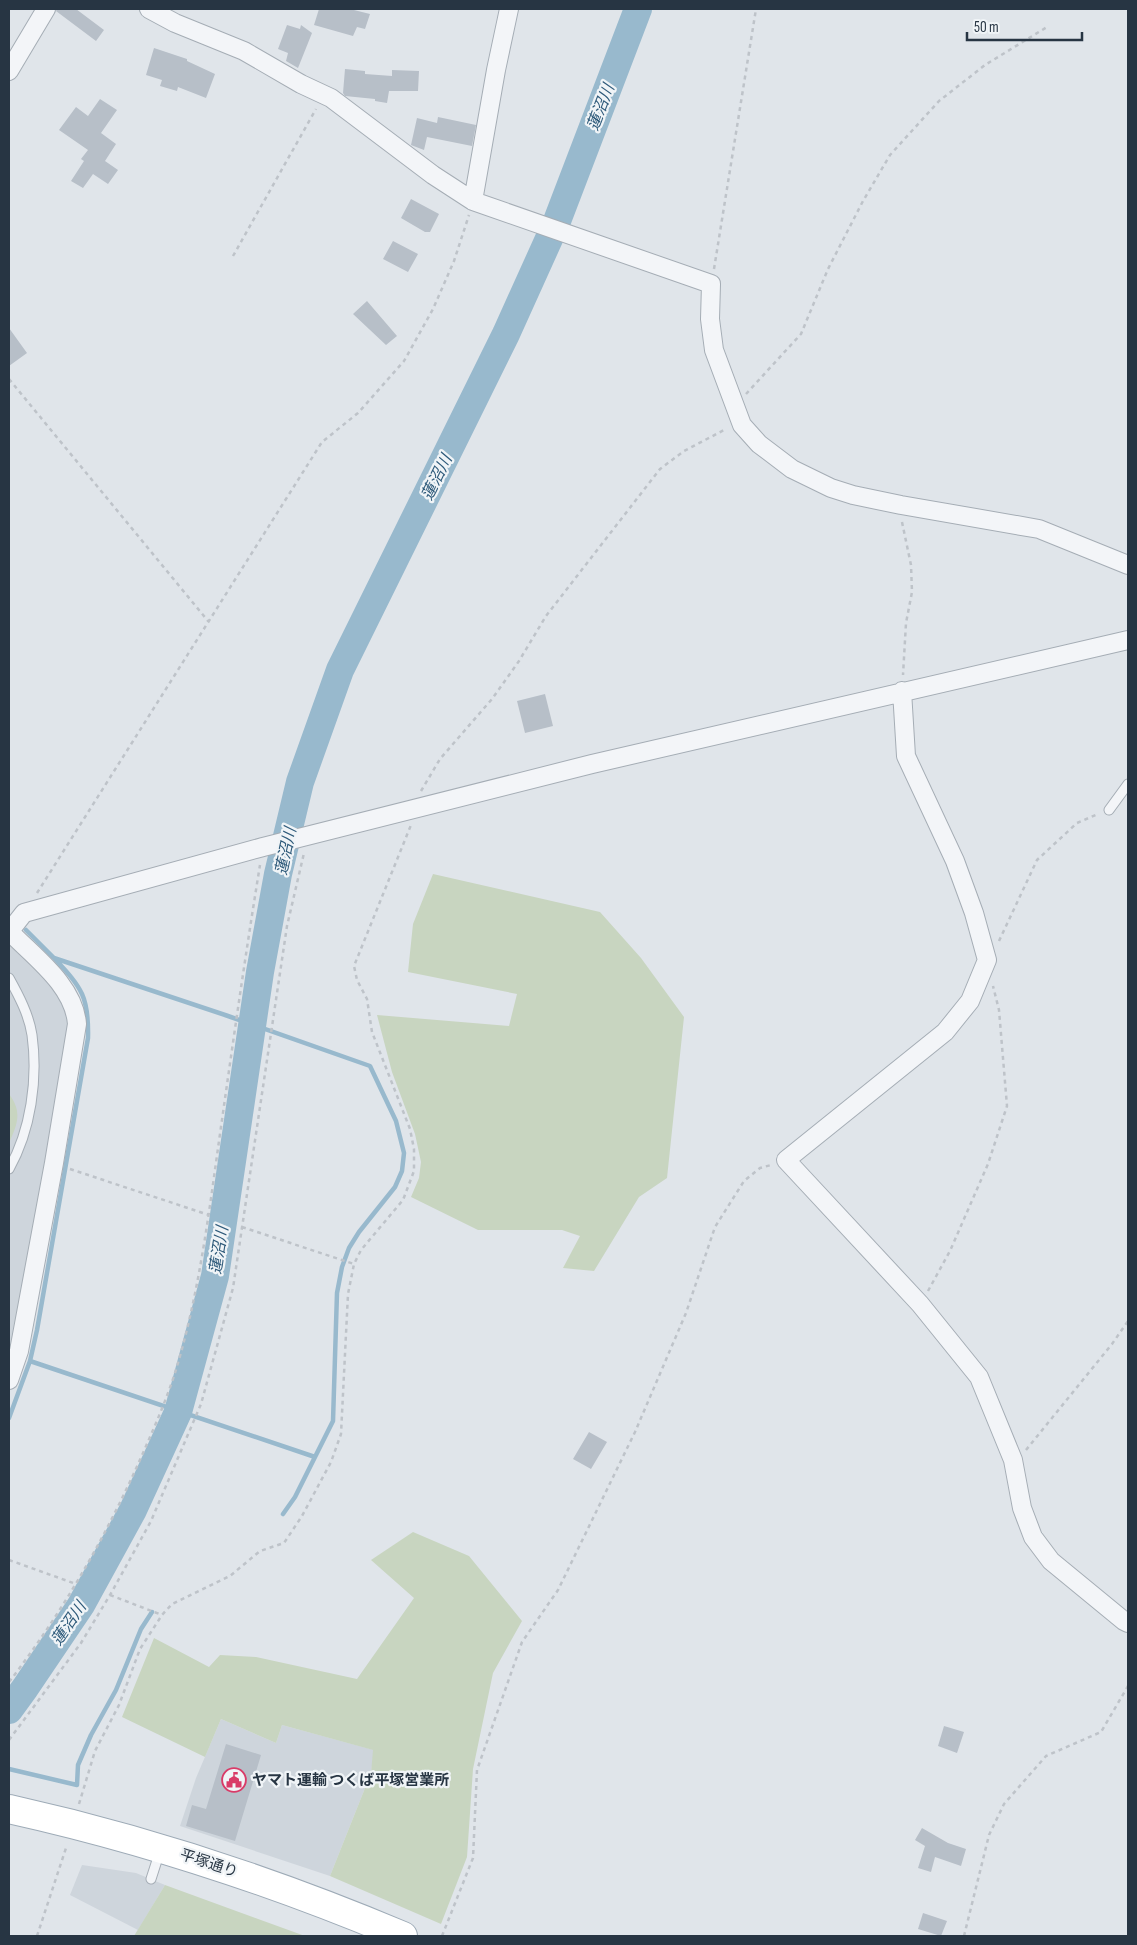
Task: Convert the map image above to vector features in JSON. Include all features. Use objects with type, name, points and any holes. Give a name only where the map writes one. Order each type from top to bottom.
[{"type":"main road","name":"平塚通り","points":[[9,1809],[74,1823],[161,1848],[271,1884],[403,1936]]},
{"type":"street","points":[[9,71],[46,9]]},
{"type":"street","points":[[149,9],[175,23],[244,51],[301,84],[331,98],[433,175],[473,201],[711,284],[710,319],[714,350],[742,425],[759,444],[792,469],[831,488],[853,495],[1039,529],[1128,565]]},
{"type":"street","points":[[473,201],[496,70],[509,9]]},
{"type":"street","points":[[9,1380],[19,1351],[54,1163],[77,1024],[70,998],[56,979],[9,931],[24,913],[267,846],[592,764],[1128,640]]},
{"type":"street","points":[[902,691],[906,756],[955,861],[974,913],[987,960],[970,1001],[945,1032],[786,1160],[920,1304],[979,1377],[1013,1460],[1022,1508],[1033,1537],[1051,1561],[1128,1623]]},
{"type":"lane","points":[[1109,810],[1128,784]]},
{"type":"lane","points":[[9,978],[24,1009],[32,1034],[33,1072],[29,1116],[24,1136],[9,1169]]},
{"type":"lane","points":[[151,1879],[161,1848]]},
{"type":"path","points":[[711,284],[756,9]]},
{"type":"path","points":[[736,407],[801,334],[828,269],[863,200],[890,156],[939,101],[985,65],[1047,26]]},
{"type":"path","points":[[233,256],[324,95]]},
{"type":"path","points":[[24,913],[322,442],[358,414],[404,361],[432,309],[454,261],[473,201]]},
{"type":"path","points":[[9,379],[208,621]]},
{"type":"path","points":[[37,1936],[96,1750],[119,1705],[140,1649],[162,1615],[172,1604],[230,1576],[260,1551],[284,1543],[302,1516],[331,1462],[341,1434],[348,1294],[354,1264],[361,1250],[402,1200],[414,1171],[414,1149],[410,1129],[372,1032],[367,1000],[357,980],[354,966],[414,818],[411,809],[440,759],[492,699],[519,661],[546,616],[660,469],[684,451],[726,429],[742,425]]},
{"type":"path","points":[[901,505],[901,517],[911,565],[912,592],[906,623],[902,691]]},
{"type":"path","points":[[920,1304],[950,1251],[988,1164],[1007,1106],[999,1010],[987,960],[996,950],[1005,925],[1036,860],[1077,823],[1109,810]]},
{"type":"path","points":[[9,1740],[81,1643],[110,1595],[151,1521],[201,1404],[233,1288],[287,926],[301,864],[302,837]]},
{"type":"path","points":[[9,1682],[41,1639],[76,1584],[120,1504],[174,1376],[195,1296],[209,1215],[236,1022],[267,846]]},
{"type":"path","points":[[442,1936],[473,1858],[478,1770],[522,1642],[558,1590],[635,1432],[686,1313],[715,1227],[744,1181],[760,1168],[786,1160]]},
{"type":"path","points":[[72,1169],[209,1215]]},
{"type":"path","points":[[242,1227],[354,1264]]},
{"type":"path","points":[[1013,1460],[1024,1453],[1112,1344],[1128,1321]]},
{"type":"path","points":[[9,1560],[76,1584]]},
{"type":"path","points":[[110,1595],[162,1615]]},
{"type":"path","points":[[964,1936],[989,1835],[1004,1804],[1046,1756],[1101,1732],[1128,1686]]},
{"type":"shaded area","points":[[9,939],[42,973],[67,1005],[70,1026],[14,1339],[9,1353]]},
{"type":"shaded area","points":[[221,1719],[276,1743],[282,1725],[374,1750],[371,1773],[330,1876],[180,1826],[196,1778]]},
{"type":"shaded area","points":[[82,1865],[136,1873],[165,1885],[138,1930],[70,1895]]},
{"type":"green space","points":[[433,874],[600,912],[641,958],[684,1017],[667,1178],[639,1197],[594,1271],[563,1268],[580,1236],[562,1230],[478,1230],[411,1197],[419,1178],[421,1162],[415,1134],[392,1072],[377,1015],[509,1026],[517,994],[408,972],[413,924]]},
{"type":"green space","points":[[9,1094],[16,1107],[17,1118],[9,1143]]},
{"type":"green space","points":[[413,1532],[469,1556],[522,1621],[493,1673],[473,1769],[467,1857],[441,1924],[330,1876],[371,1773],[373,1750],[282,1725],[276,1743],[221,1719],[205,1757],[122,1717],[154,1638],[209,1667],[220,1655],[256,1657],[357,1679],[414,1598],[371,1560]]},
{"type":"green space","points":[[165,1885],[305,1936],[134,1936]]},
{"type":"building","points":[[57,9],[76,9],[104,30],[96,41],[56,11]]},
{"type":"building","points":[[319,9],[350,9],[370,14],[365,29],[357,27],[353,36],[314,25]]},
{"type":"building","points":[[287,25],[300,29],[301,25],[312,33],[298,68],[286,61],[288,53],[278,49]]},
{"type":"building","points":[[154,48],[187,59],[187,61],[215,74],[206,98],[178,87],[177,91],[160,86],[162,80],[146,75]]},
{"type":"building","points":[[345,69],[365,71],[365,74],[392,76],[392,70],[419,71],[418,91],[389,91],[387,103],[375,101],[375,99],[345,96],[343,93]]},
{"type":"building","points":[[100,99],[117,110],[101,133],[116,144],[105,161],[118,170],[108,184],[93,174],[83,188],[71,181],[84,161],[81,159],[88,150],[59,130],[76,107],[88,116]]},
{"type":"building","points":[[438,117],[476,125],[472,146],[427,137],[424,150],[411,145],[417,118],[437,123]]},
{"type":"building","points":[[411,199],[439,214],[430,232],[425,232],[401,218]]},
{"type":"building","points":[[393,241],[418,254],[408,272],[383,259]]},
{"type":"building","points":[[367,301],[397,336],[386,345],[353,314]]},
{"type":"building","points":[[9,328],[27,353],[9,366]]},
{"type":"building","points":[[545,694],[553,726],[525,733],[517,701]]},
{"type":"building","points":[[589,1432],[607,1442],[591,1469],[573,1459]]},
{"type":"building","points":[[944,1726],[964,1732],[957,1753],[938,1746]]},
{"type":"building","name":"ヤマト運輸 つくば平塚営業所","points":[[226,1744],[261,1755],[235,1841],[186,1826],[192,1805],[206,1809]]},
{"type":"building","points":[[922,1828],[948,1843],[966,1849],[961,1866],[935,1857],[931,1872],[918,1868],[925,1846],[915,1840]]},
{"type":"building","points":[[923,1913],[947,1921],[941,1936],[918,1929]]},
{"type":"waterway","name":"蓮沼川","points":[[9,1710],[81,1605],[133,1510],[178,1412],[215,1276],[260,972],[278,874],[300,782],[340,670],[506,334],[557,221],[638,9]]},
{"type":"waterway","points":[[26,930],[54,958],[370,1066],[396,1121],[404,1153],[402,1171],[395,1187],[359,1232],[349,1248],[342,1267],[337,1293],[333,1421],[295,1497],[283,1514]]},
{"type":"waterway","points":[[9,1418],[30,1361],[37,1330],[88,1038],[87,1012],[82,994],[72,978],[55,959]]},
{"type":"waterway","points":[[30,1361],[315,1457]]},
{"type":"waterway","points":[[9,1769],[77,1785],[78,1765],[91,1735],[116,1690],[141,1629],[152,1612]]},
{"type":"place","name":"ヤマト運輸 つくば平塚営業所","points":[[234,1780]]}]
